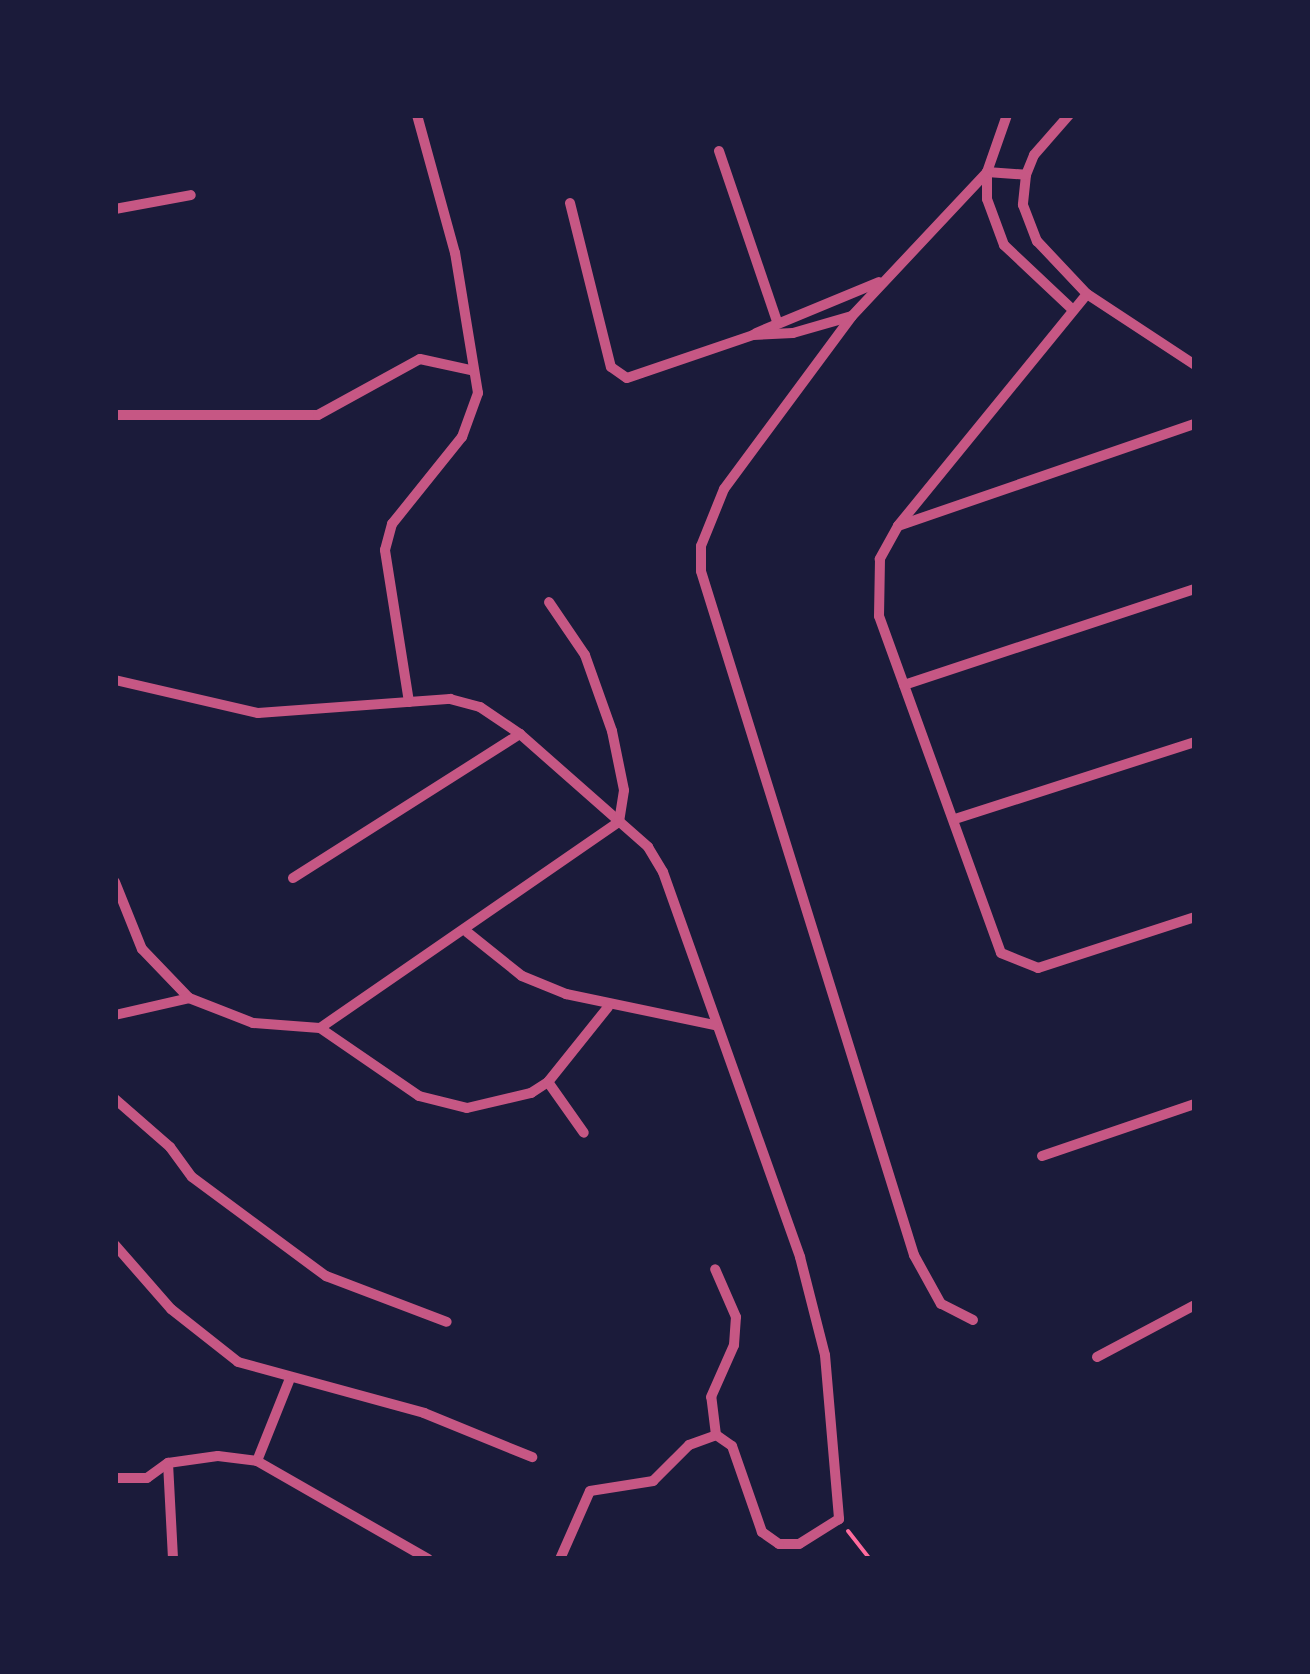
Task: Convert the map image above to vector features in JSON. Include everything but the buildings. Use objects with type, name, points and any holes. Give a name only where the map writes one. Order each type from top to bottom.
[{"type":"street","points":[[409,702],[385,550],[392,524],[474,413],[478,393],[470,370],[455,253],[417,115]]},
{"type":"street","points":[[1006,115],[987,172],[987,199],[1004,246],[1073,310]]},
{"type":"street","points":[[1069,115],[1034,154],[1026,175],[1023,205],[1037,241],[1086,294],[1195,365]]},
{"type":"street","points":[[719,151],[778,321]]},
{"type":"street","points":[[987,172],[1026,175]]},
{"type":"street","points":[[973,1320],[942,1304],[914,1255],[700,572],[701,546],[724,489],[852,316],[987,172]]},
{"type":"street","points":[[115,209],[191,194]]},
{"type":"street","points":[[570,203],[612,367],[620,376],[631,378],[753,335],[778,321],[885,280]]},
{"type":"street","points":[[1086,294],[898,526],[875,582],[879,616],[1001,952],[1020,965],[1038,968],[1195,917]]},
{"type":"street","points":[[753,335],[793,333],[852,316]]},
{"type":"street","points":[[115,415],[318,416],[420,359],[470,370]]},
{"type":"street","points":[[898,526],[1195,424]]},
{"type":"street","points":[[904,685],[1195,589]]},
{"type":"street","points":[[320,1028],[467,932],[619,822],[624,790],[612,731],[585,655],[550,602]]},
{"type":"street","points":[[115,680],[258,713],[450,699],[480,707],[520,734],[648,848],[663,872],[800,1257],[825,1355],[839,1519],[798,1544],[779,1544],[762,1532],[732,1446],[716,1435],[710,1397],[734,1345],[736,1317],[715,1269]]},
{"type":"street","points":[[294,878],[520,734]]},
{"type":"street","points":[[955,819],[1195,742]]},
{"type":"street","points":[[115,882],[142,949],[189,998],[253,1023],[320,1028],[420,1096],[467,1108],[512,1102],[548,1082],[608,1007]]},
{"type":"street","points":[[467,932],[522,976],[608,1007],[716,1025]]},
{"type":"street","points":[[115,1015],[189,998]]},
{"type":"street","points":[[548,1082],[584,1132]]},
{"type":"street","points":[[115,1099],[170,1147],[192,1177],[326,1276],[447,1322]]},
{"type":"street","points":[[1042,1156],[1195,1104]]},
{"type":"street","points":[[115,1245],[171,1308],[238,1362],[289,1381],[424,1413],[532,1457]]},
{"type":"street","points":[[1097,1357],[1195,1305]]},
{"type":"street","points":[[257,1462],[289,1381]]},
{"type":"street","points":[[560,1559],[590,1492],[653,1481],[689,1444],[716,1435]]},
{"type":"street","points":[[115,1478],[148,1478],[168,1464],[232,1455],[257,1462],[428,1559]]},
{"type":"street","points":[[168,1464],[173,1559]]},
{"type":"path","points":[[839,1519],[870,1559]]}]
